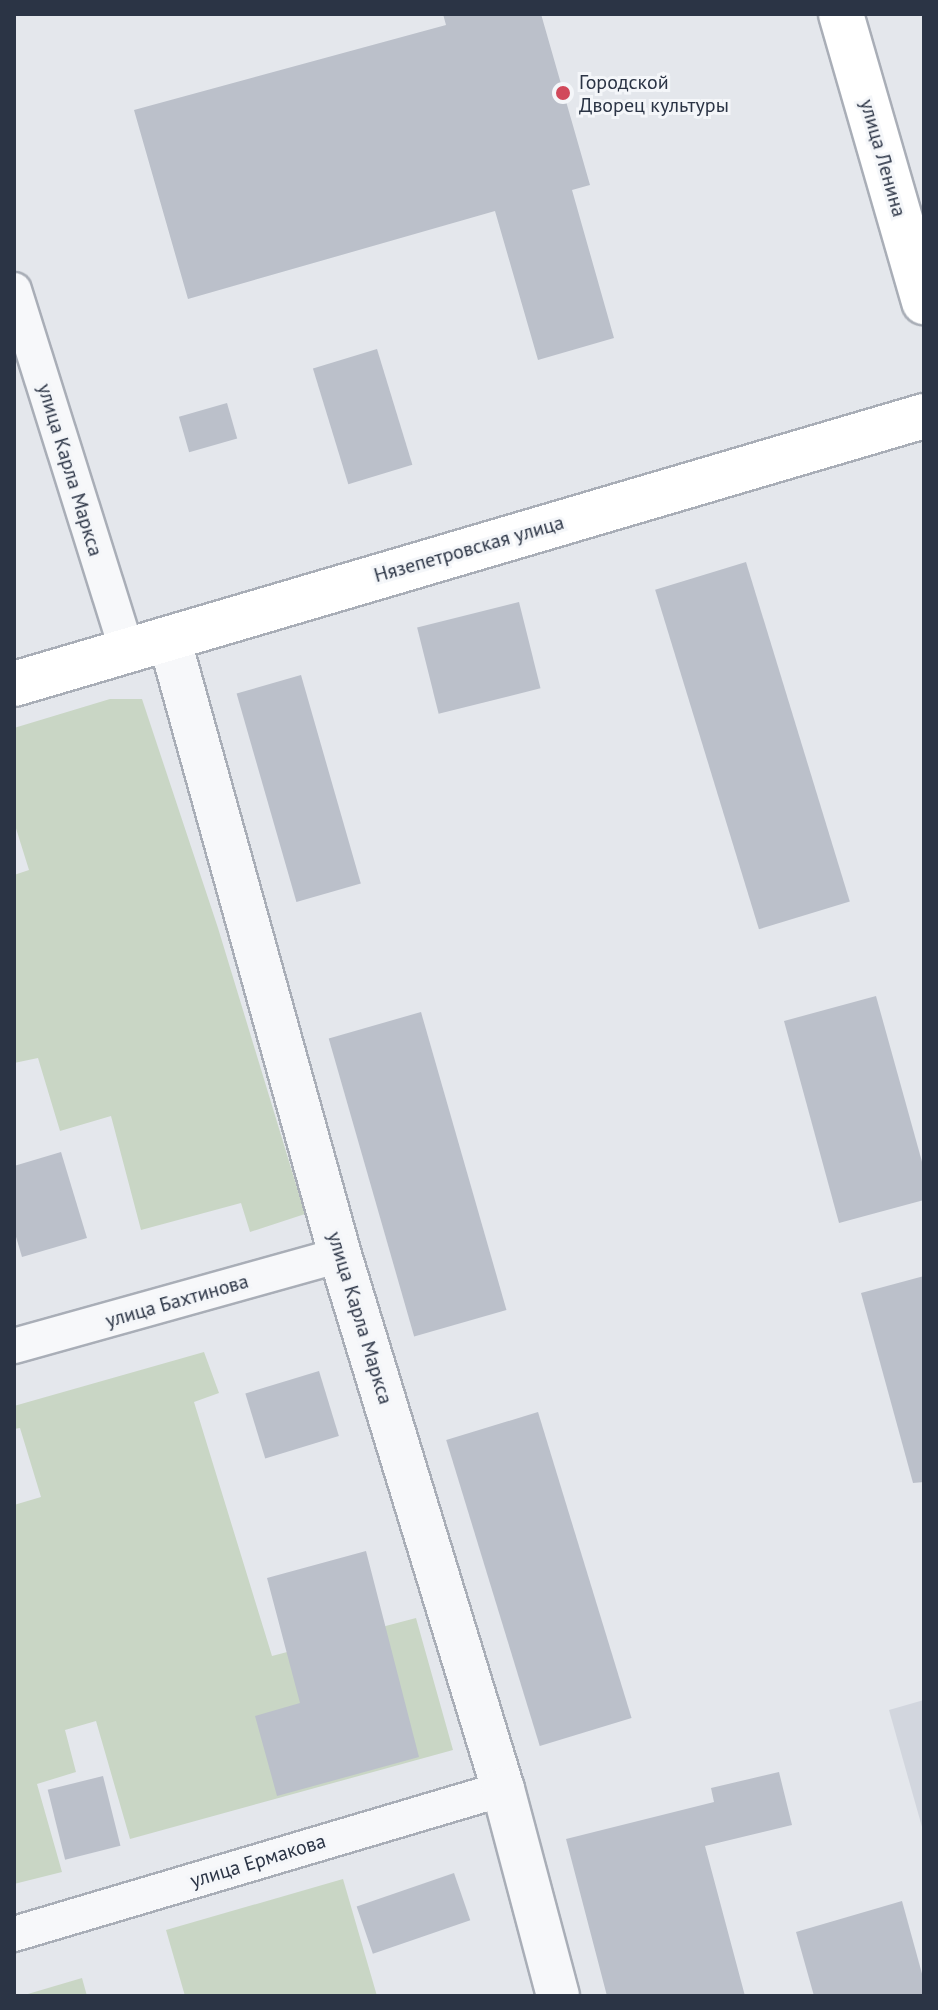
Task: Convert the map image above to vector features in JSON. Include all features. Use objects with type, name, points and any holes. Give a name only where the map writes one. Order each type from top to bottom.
[{"type":"main road","name":"улица Ленина","points":[[841,14],[924,302]]},
{"type":"main road","name":"Нязепетровская улица","points":[[14,684],[924,416]]},
{"type":"street","name":"улица Карла Маркса","points":[[14,290],[127,650]]},
{"type":"street","name":"улица Карла Маркса","points":[[169,638],[340,1255],[503,1789],[558,1996]]},
{"type":"street","name":"улица Бахтинова","points":[[14,1346],[340,1255]]},
{"type":"street","name":"улица Ермакова","points":[[14,1934],[503,1789]]},
{"type":"shaded area","points":[[924,1700],[924,1834],[889,1710]]},
{"type":"green space","points":[[110,699],[142,699],[218,928],[305,1214],[250,1232],[241,1203],[141,1230],[111,1116],[60,1131],[38,1058],[14,1063],[14,875],[29,870],[14,822],[14,728]]},
{"type":"green space","points":[[204,1352],[219,1393],[194,1402],[272,1656],[416,1618],[453,1750],[130,1839],[96,1721],[65,1730],[76,1772],[37,1784],[62,1872],[14,1884],[14,1505],[41,1497],[20,1428],[14,1429],[14,1406]]},
{"type":"green space","points":[[343,1879],[377,1996],[185,1996],[166,1930]]},
{"type":"green space","points":[[82,1978],[87,1996],[21,1996]]},
{"type":"building","points":[[443,14],[541,14],[590,185],[572,190],[614,338],[538,360],[495,211],[188,299],[134,110],[446,25]]},
{"type":"building","points":[[377,349],[412,465],[348,484],[313,369]]},
{"type":"building","points":[[227,403],[237,439],[189,452],[179,417]]},
{"type":"building","points":[[746,562],[850,901],[759,929],[655,590]]},
{"type":"building","points":[[519,602],[541,688],[439,714],[417,627]]},
{"type":"building","points":[[301,675],[361,884],[296,902],[237,693]]},
{"type":"building","points":[[876,996],[924,1169],[924,1200],[839,1223],[784,1021]]},
{"type":"building","points":[[421,1012],[506,1310],[414,1336],[329,1038]]},
{"type":"building","points":[[61,1152],[87,1238],[22,1257],[14,1230],[14,1166]]},
{"type":"building","points":[[924,1276],[924,1482],[913,1483],[861,1293]]},
{"type":"building","points":[[319,1371],[339,1436],[265,1459],[245,1394]]},
{"type":"building","points":[[538,1412],[632,1718],[540,1746],[446,1440]]},
{"type":"building","points":[[366,1551],[419,1757],[277,1796],[255,1716],[300,1703],[267,1578]]},
{"type":"building","points":[[779,1772],[792,1825],[705,1846],[745,1996],[607,1996],[566,1839],[714,1802],[711,1788]]},
{"type":"building","points":[[103,1776],[120,1846],[65,1860],[48,1790]]},
{"type":"building","points":[[454,1873],[470,1920],[373,1954],[357,1907]]},
{"type":"building","points":[[902,1901],[924,1981],[924,1996],[814,1996],[796,1932]]},
{"type":"place","name":"Городской Дворец культуры","points":[[563,93]]}]
